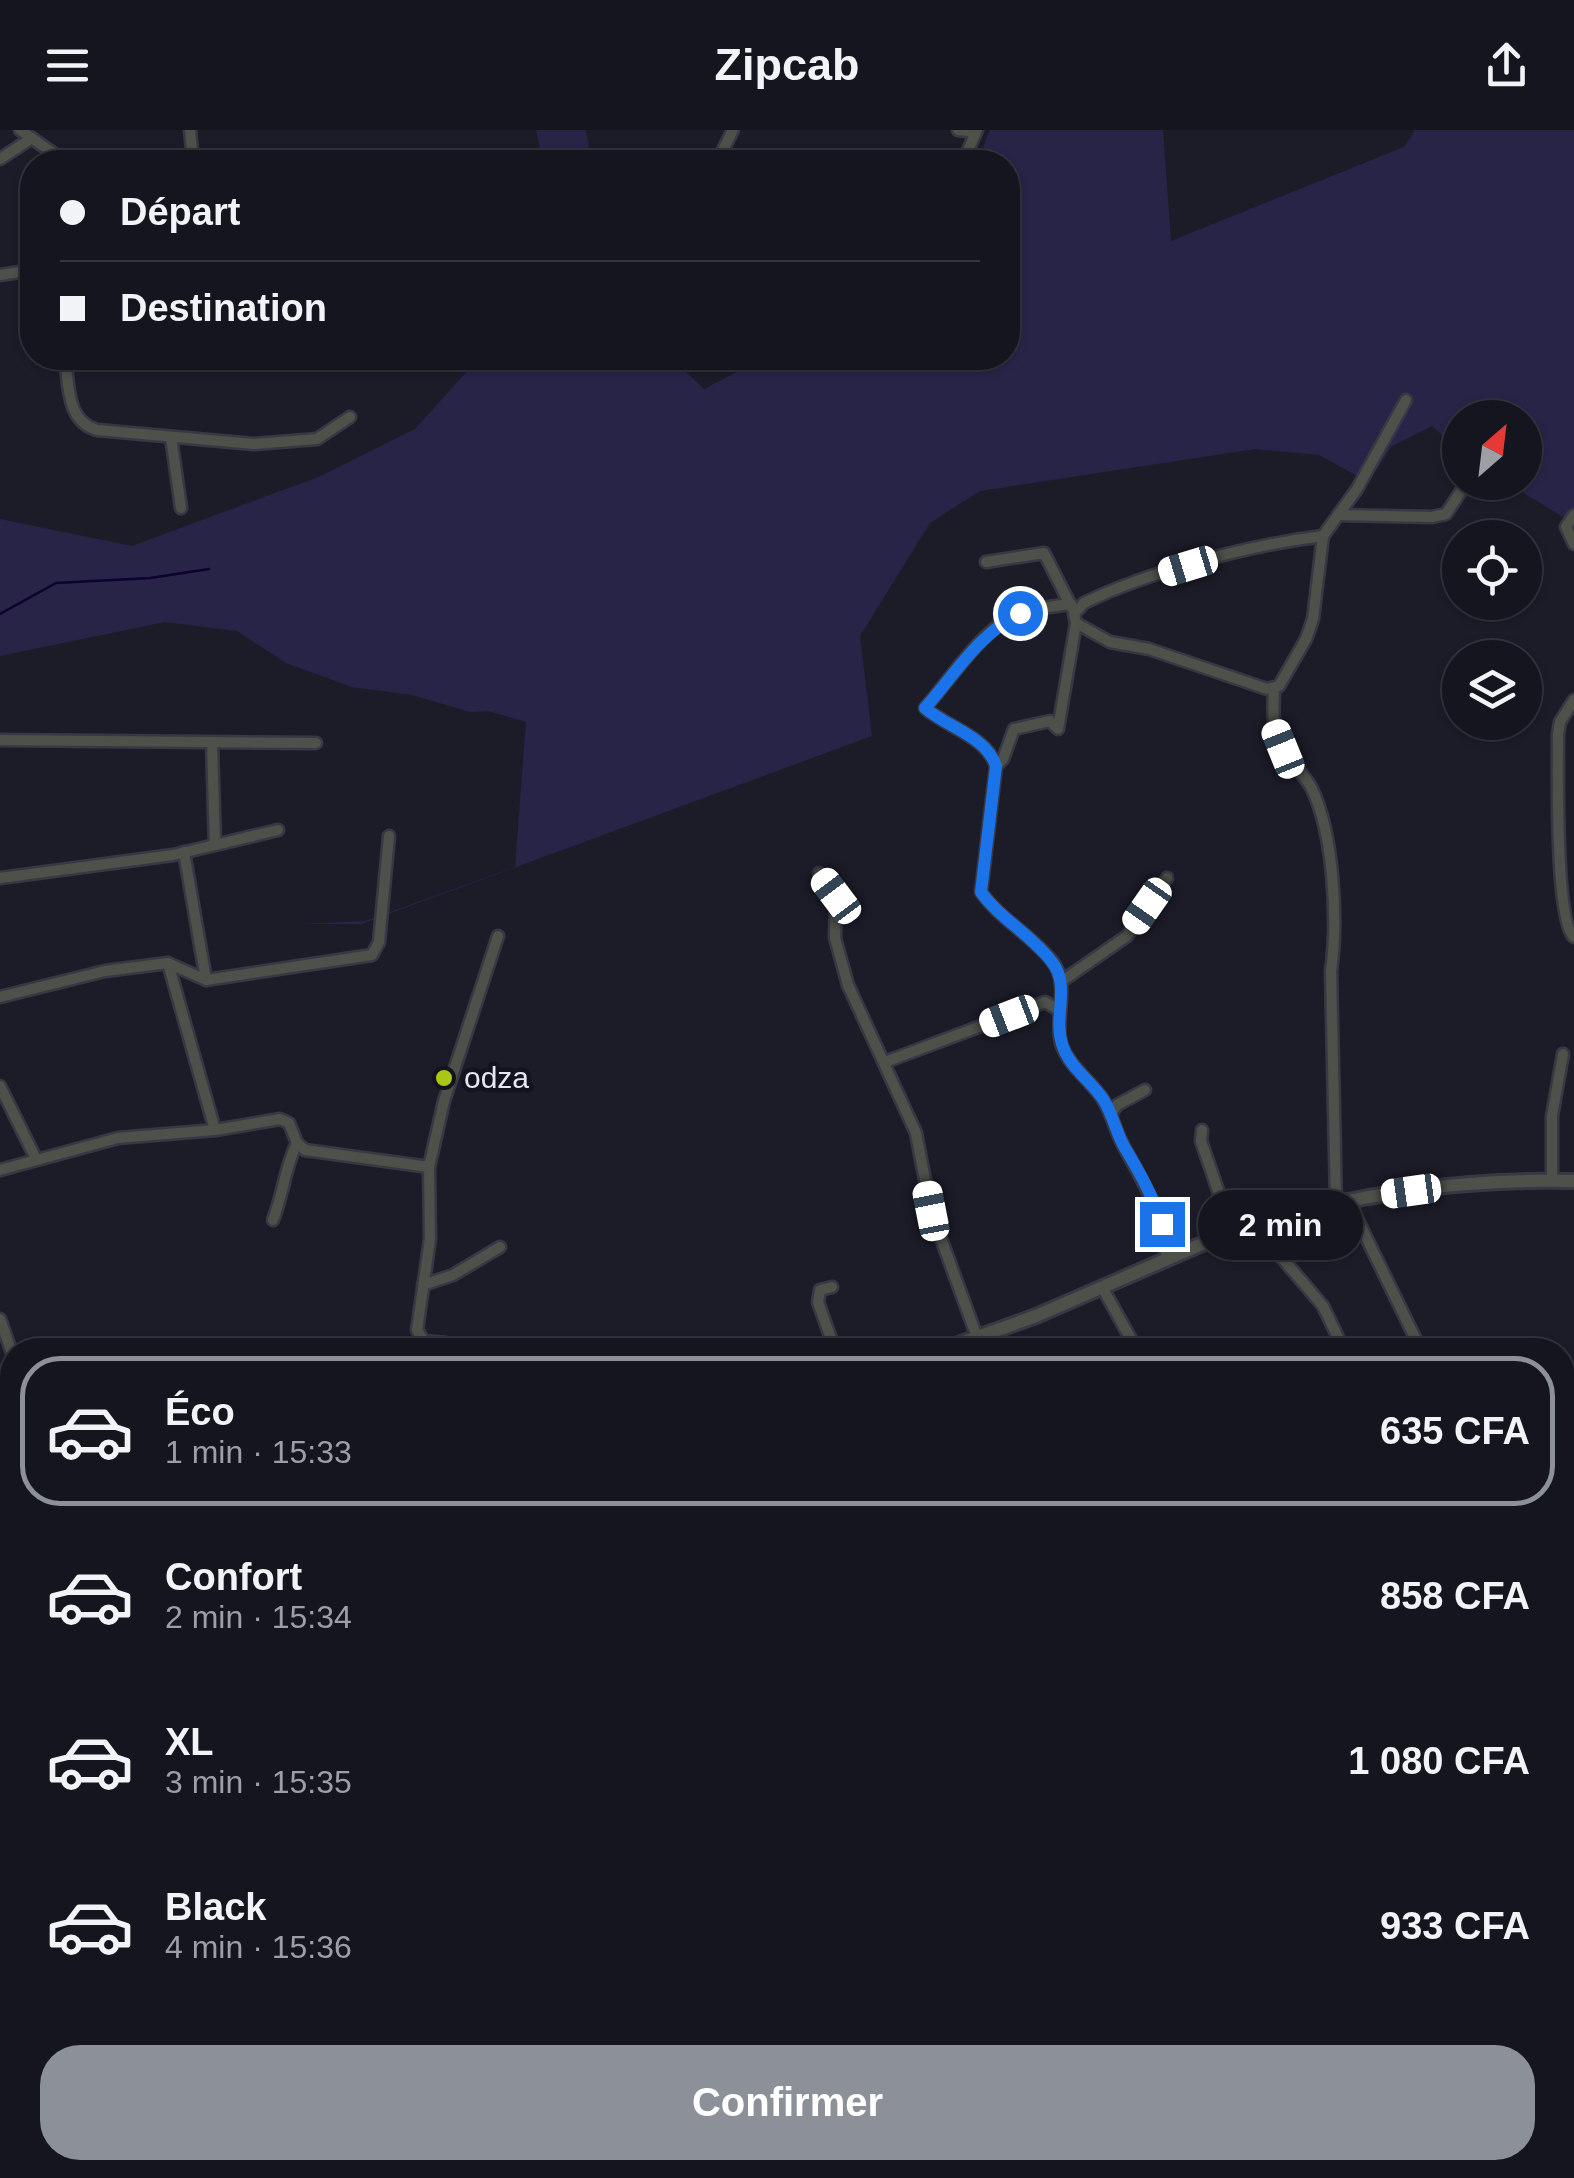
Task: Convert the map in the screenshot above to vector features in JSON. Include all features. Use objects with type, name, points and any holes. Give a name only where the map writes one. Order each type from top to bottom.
[{"type":"street","points":[[20,130],[49,150]]},
{"type":"street","points":[[958,130],[976,131]]},
{"type":"street","points":[[0,158],[32,138]]},
{"type":"street","points":[[67,370],[72,407],[80,422],[97,430],[254,444],[317,439],[350,418]]},
{"type":"street","points":[[1406,400],[1357,489],[1322,536],[1313,620],[1306,639],[1274,690],[1273,726],[1283,749],[1312,789],[1330,856],[1342,1201],[1415,1338]]},
{"type":"street","points":[[171,437],[181,508]]},
{"type":"street","points":[[1338,515],[1432,517],[1446,514],[1455,500]]},
{"type":"street","points":[[1574,515],[1566,534],[1574,544]]},
{"type":"street","points":[[996,766],[1004,759],[1014,729],[1050,721],[1058,729],[1073,614],[1084,602],[1188,566],[1322,536]]},
{"type":"street","points":[[986,562],[1044,553],[1073,614],[1110,642],[1150,648],[1274,690]]},
{"type":"street","points":[[1073,614],[1020,613],[1001,623],[973,648],[925,708],[943,724],[991,752],[996,766],[981,892],[991,907],[1054,963],[1062,982],[1061,1043],[1080,1074],[1102,1097],[1123,1146],[1152,1195],[1162,1224],[1167,1260]]},
{"type":"street","points":[[1574,700],[1560,722],[1558,734],[1560,859],[1566,928],[1574,937]]},
{"type":"street","points":[[0,740],[316,743]]},
{"type":"street","points":[[212,743],[215,845]]},
{"type":"street","points":[[0,878],[184,852],[278,830]]},
{"type":"street","points":[[0,997],[104,970],[168,964],[206,980],[372,955],[379,942],[389,836]]},
{"type":"street","points":[[184,852],[206,980]]},
{"type":"street","points":[[819,872],[836,896],[835,938],[848,985],[916,1133],[931,1211],[977,1338],[1232,1230],[1264,1221],[1342,1201],[1474,1183],[1574,1181]]},
{"type":"street","points":[[1062,982],[1127,936],[1167,878]]},
{"type":"street","points":[[421,1338],[416,1330],[430,1224],[429,1167],[444,1102],[498,936]]},
{"type":"street","points":[[168,964],[215,1130]]},
{"type":"street","points":[[885,1062],[1045,1002],[1059,1010]]},
{"type":"street","points":[[1552,1180],[1552,1116],[1563,1054]]},
{"type":"street","points":[[0,1086],[36,1159]]},
{"type":"street","points":[[1111,1114],[1117,1105],[1145,1090]]},
{"type":"street","points":[[0,1170],[118,1138],[215,1130],[280,1119],[289,1123],[297,1143],[313,1152],[429,1167]]},
{"type":"street","points":[[1202,1130],[1202,1142],[1232,1230]]},
{"type":"street","points":[[272,1220],[297,1143]]},
{"type":"street","points":[[1264,1221],[1282,1258],[1323,1306],[1338,1338]]},
{"type":"street","points":[[423,1285],[453,1274],[500,1247]]},
{"type":"street","points":[[830,1338],[818,1302],[820,1290],[832,1287]]},
{"type":"street","points":[[1102,1287],[1130,1338]]},
{"type":"shaded area","points":[[536,130],[586,130],[589,150],[540,150]]},
{"type":"shaded area","points":[[990,130],[1163,130],[1171,241],[1404,147],[1415,130],[1574,130],[1574,517],[1563,517],[1535,500],[1542,500],[1542,400],[1442,400],[1442,435],[1432,426],[1392,446],[1368,482],[1319,455],[1255,449],[980,491],[930,523],[860,636],[872,736],[361,924],[301,924],[365,921],[515,867],[526,722],[488,711],[470,712],[412,695],[352,687],[286,663],[237,631],[165,622],[0,656],[0,519],[132,546],[321,476],[415,429],[468,370],[684,370],[704,389],[741,370],[1020,370],[1020,150],[982,150]]},
{"type":"waterway","points":[[0,614],[56,583],[150,578],[209,569]]},
{"type":"place","name":"odza","points":[[444,1078]]},
{"type":"route","points":[[1020,613],[1001,623],[973,648],[925,708],[943,724],[991,752],[996,766],[981,892],[991,907],[1054,963],[1062,982],[1061,1043],[1080,1074],[1102,1097],[1123,1146],[1152,1195],[1162,1224]]}]
